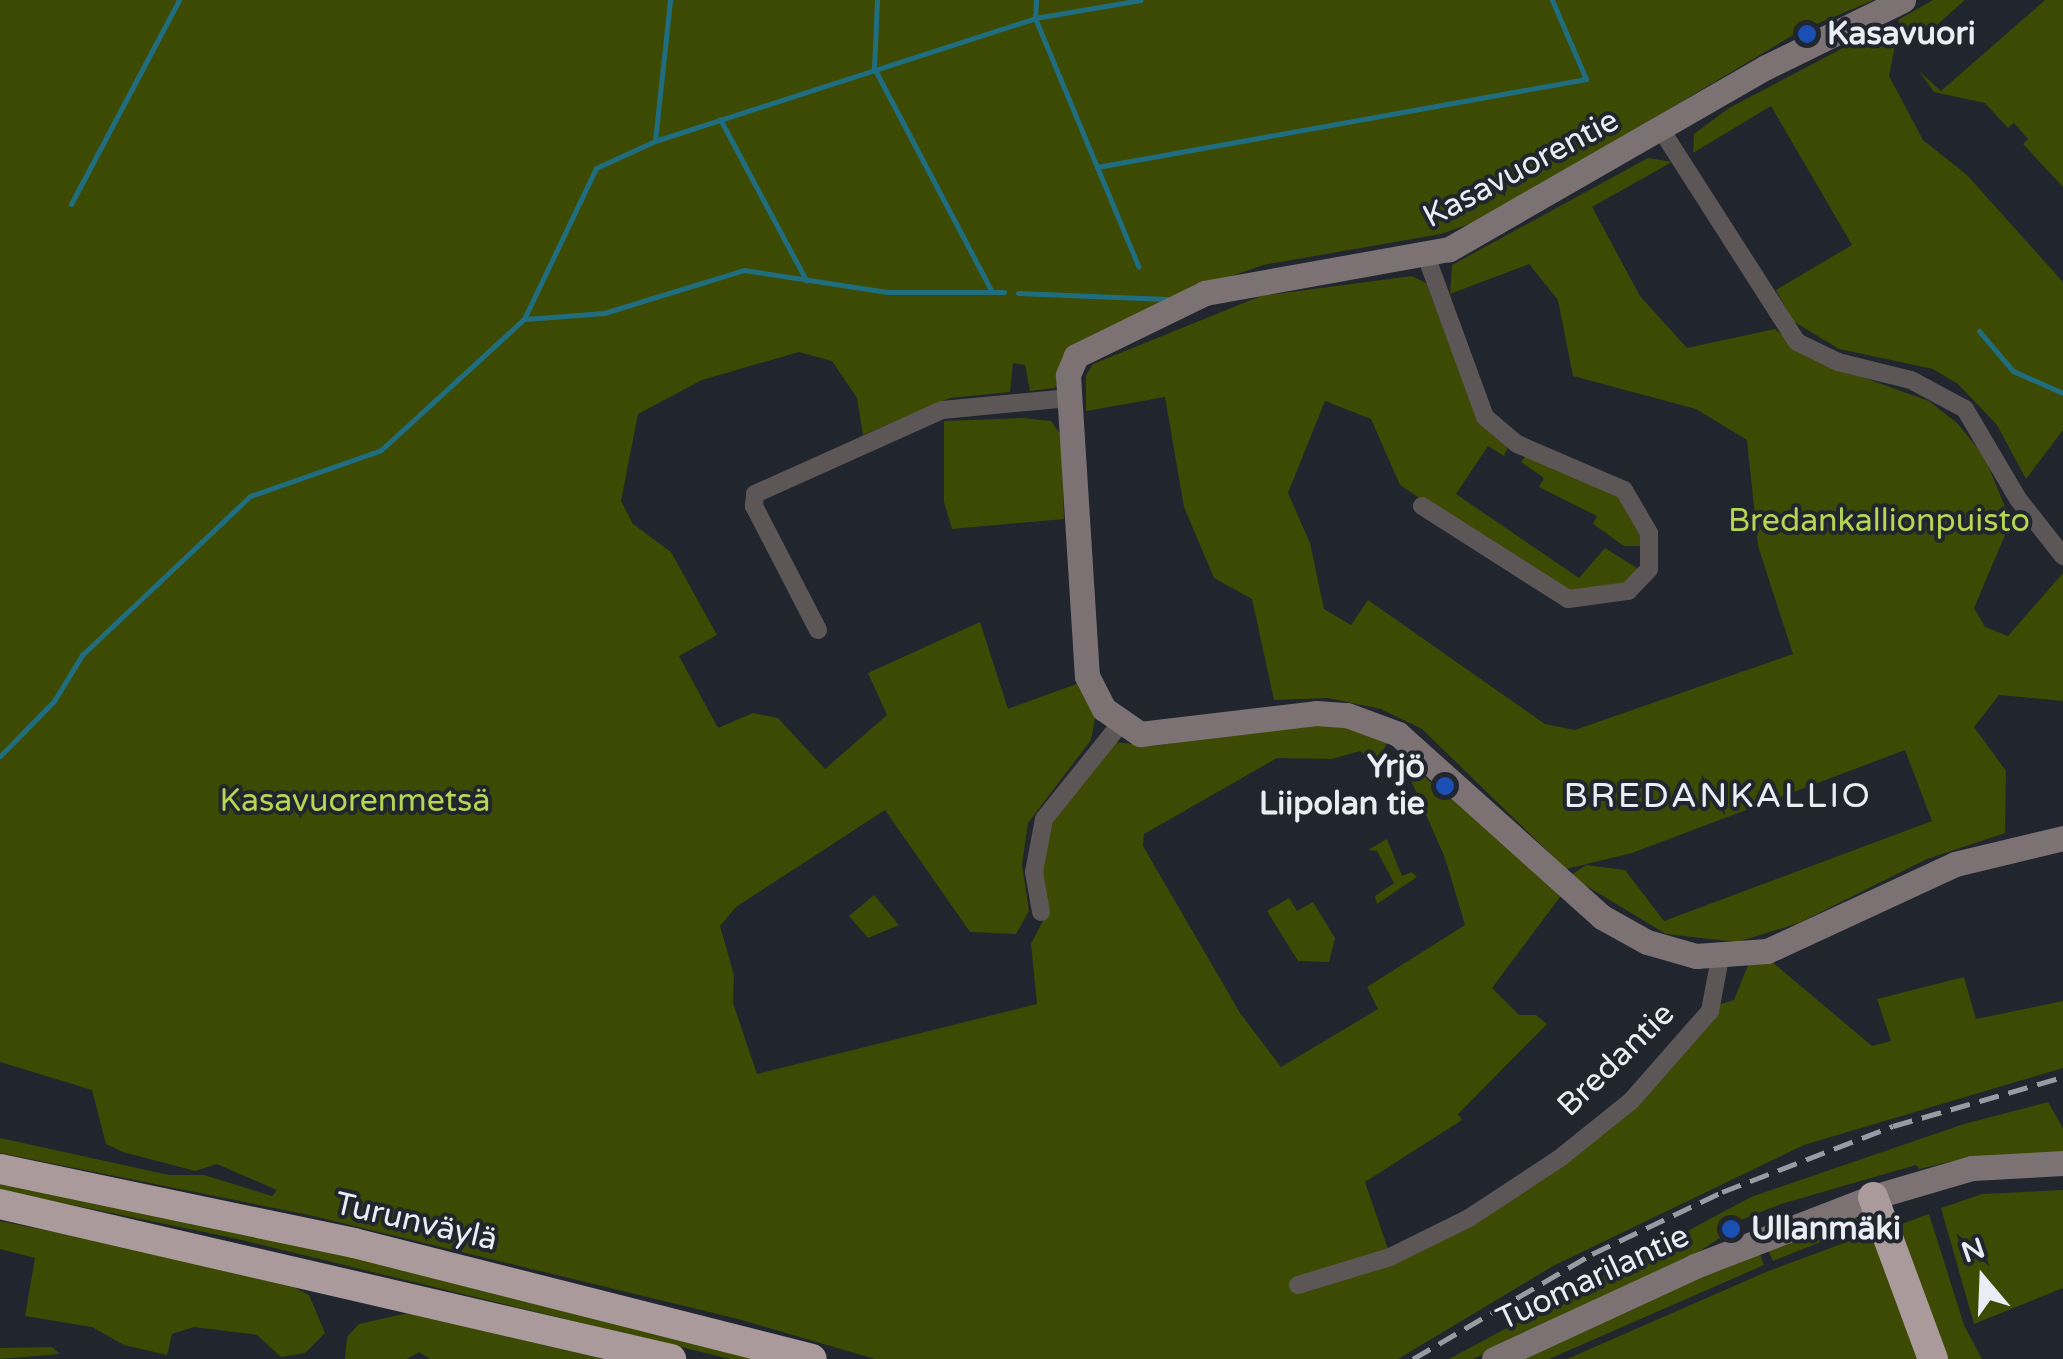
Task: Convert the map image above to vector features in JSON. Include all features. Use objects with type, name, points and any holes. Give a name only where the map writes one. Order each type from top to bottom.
[{"type":"highway","name":"Turunväylä","points":[[0,1170],[354,1243],[812,1359]]},
{"type":"highway","points":[[1873,1197],[1933,1359]]},
{"type":"highway","points":[[0,1204],[350,1280],[672,1359]]},
{"type":"street","name":"Kasavuorentie","points":[[1069,398],[1070,365],[1085,349],[1205,293],[1426,256],[1508,220],[1766,68],[1902,0]]},
{"type":"street","points":[[1662,131],[1788,332],[1813,352],[1911,380],[1965,409],[2027,513],[2063,556]]},
{"type":"street","points":[[1422,506],[1568,600],[1628,591],[1649,569],[1649,532],[1624,490],[1518,444],[1485,417],[1426,256]]},
{"type":"street","points":[[818,630],[754,506],[755,494],[942,410],[1069,398],[1084,656],[1094,692],[1120,724],[1160,734],[1316,713],[1374,723],[1423,752],[1602,917],[1647,942],[1720,958],[1790,943],[1956,864],[2063,838]]},
{"type":"street","points":[[1041,912],[1034,872],[1044,819],[1120,724]]},
{"type":"street","name":"Bredantie","points":[[1298,1285],[1438,1234],[1560,1158],[1631,1100],[1710,1012],[1720,958]]},
{"type":"street","name":"Tuomarilantie","points":[[1494,1359],[1695,1266],[1873,1197],[1972,1168],[2063,1163]]},
{"type":"green space","name":"Kasavuorenmetsä","points":[[0,0],[1874,0],[1800,31],[1486,218],[1441,234],[1263,265],[1186,292],[1054,388],[1030,391],[1025,365],[1013,363],[1010,392],[950,398],[863,435],[857,398],[832,361],[799,352],[702,380],[638,414],[621,501],[633,524],[671,552],[717,635],[679,656],[718,728],[753,713],[778,718],[825,769],[887,715],[868,673],[980,622],[1008,709],[1082,682],[1095,719],[1091,740],[1028,823],[1022,865],[1029,911],[1016,934],[970,932],[885,810],[736,907],[720,926],[734,975],[733,1003],[757,1074],[1037,1004],[1031,944],[1047,913],[1041,857],[1050,821],[1114,742],[1153,746],[1330,721],[1389,738],[1377,764],[1360,751],[1332,759],[1277,758],[1144,834],[1143,846],[1240,1013],[1281,1067],[1378,1009],[1367,987],[1465,925],[1445,858],[1400,755],[1445,795],[1458,796],[1563,893],[1492,988],[1519,1015],[1536,1015],[1547,1024],[1458,1114],[1462,1120],[1365,1182],[1389,1252],[1352,1276],[1555,1166],[1718,1005],[1734,1000],[1748,965],[1771,961],[1872,1046],[1891,1041],[1877,999],[1964,977],[1976,1019],[2063,1001],[2063,1068],[1804,1145],[1553,1266],[1398,1359],[875,1359],[738,1319],[309,1215],[0,1153],[0,1138],[169,1175],[204,1175],[272,1196],[277,1190],[217,1164],[195,1171],[123,1152],[106,1144],[92,1090],[0,1062]]},
{"type":"green space","points":[[1933,0],[1965,0],[1921,39],[1908,41],[1898,20]]},
{"type":"green space","points":[[2045,0],[2063,0],[2063,187],[2023,144],[2028,139],[2014,123],[2008,128],[1985,103],[1934,92],[1919,71],[1941,91]]},
{"type":"green space","points":[[1879,29],[1895,46],[1889,76],[1923,140],[1967,175],[2063,282],[2063,430],[2026,479],[1997,425],[1958,384],[1933,369],[1839,349],[1793,321],[1776,290],[1852,245],[1771,106],[1693,153],[1694,134],[1729,108]]},
{"type":"green space","name":"Bredankallionpuisto","points":[[1648,158],[1672,162],[1592,207],[1640,296],[1687,348],[1775,329],[1809,358],[1929,401],[1958,424],[1984,456],[2011,521],[1974,608],[1985,627],[2008,636],[2063,573],[2063,701],[1999,695],[1974,727],[2006,771],[2005,833],[1927,859],[1799,923],[1737,942],[1666,934],[1570,876],[1586,865],[1625,870],[1664,921],[1932,821],[1905,750],[1632,853],[1566,869],[1422,729],[1381,709],[1328,698],[1274,700],[1252,599],[1214,578],[1184,507],[1165,397],[1086,411],[1086,375],[1093,364],[1261,296],[1412,276],[1426,283],[1473,405],[1509,445],[1504,456],[1488,446],[1456,494],[1579,578],[1605,548],[1640,570],[1617,589],[1583,594],[1555,588],[1400,485],[1371,419],[1325,401],[1288,493],[1310,543],[1324,609],[1351,625],[1368,600],[1545,724],[1575,730],[1793,654],[1758,546],[1747,440],[1696,409],[1573,376],[1558,300],[1529,264],[1450,294],[1452,265]]},
{"type":"green space","points":[[944,421],[1051,421],[1061,435],[1064,519],[952,529],[944,502]]},
{"type":"green space","points":[[1528,453],[1602,481],[1633,507],[1645,546],[1624,546],[1593,524],[1597,516],[1539,487],[1544,478],[1521,462]]},
{"type":"green space","points":[[1387,839],[1402,876],[1412,872],[1417,877],[1377,904],[1375,896],[1394,883],[1377,851],[1368,850]]},
{"type":"green space","points":[[874,895],[899,925],[868,938],[849,916]]},
{"type":"green space","points":[[1289,898],[1297,911],[1313,902],[1335,938],[1329,962],[1298,961],[1267,911]]},
{"type":"green space","points":[[2048,1102],[2063,1128],[2063,1154],[1966,1158],[1919,1169],[1916,1165],[1781,1204],[1723,1227],[1723,1236],[1689,1258],[1473,1359],[1449,1359],[1751,1197],[1964,1124]]},
{"type":"green space","points":[[0,1181],[235,1228],[767,1359],[730,1359],[233,1238],[0,1190]]},
{"type":"green space","points":[[2063,1190],[2063,1288],[1974,1324],[1941,1208],[1982,1194]]},
{"type":"green space","points":[[1929,1214],[1964,1325],[1982,1359],[1946,1359],[1896,1226]]},
{"type":"green space","points":[[1852,1216],[1866,1224],[1773,1261],[1767,1248]]},
{"type":"green space","points":[[0,1221],[274,1277],[309,1295],[325,1333],[305,1353],[281,1357],[257,1335],[194,1327],[172,1334],[167,1355],[124,1345],[92,1327],[25,1316],[35,1258],[0,1249]]},
{"type":"green space","points":[[1876,1231],[1923,1359],[1567,1359],[1766,1272]]},
{"type":"green space","points":[[1759,1252],[1764,1265],[1549,1359],[1513,1359]]},
{"type":"green space","points":[[408,1313],[603,1359],[430,1359],[419,1352],[407,1359],[345,1359],[347,1337],[359,1324]]},
{"type":"green space","points":[[52,1347],[60,1354],[0,1359],[0,1348]]},
{"type":"waterway","points":[[71,204],[179,0]]},
{"type":"waterway","points":[[0,756],[54,701],[82,655],[250,496],[381,450],[524,319],[596,168],[655,141],[670,0]]},
{"type":"waterway","points":[[877,0],[874,68],[992,292]]},
{"type":"waterway","points":[[1036,0],[1035,18],[1138,266]]},
{"type":"waterway","points":[[655,141],[1035,18],[1140,0]]},
{"type":"waterway","points":[[1097,167],[1586,79],[1552,0]]},
{"type":"waterway","points":[[720,119],[806,280]]},
{"type":"waterway","points":[[525,319],[604,313],[744,270],[887,292],[1004,292]]},
{"type":"waterway","points":[[1018,293],[1167,299]]},
{"type":"waterway","points":[[1979,331],[2013,371],[2063,393]]},
{"type":"railway","points":[[1413,1359],[1592,1254],[1722,1192],[1893,1126],[2063,1077]]},
{"type":"place","name":"Kasavuori","points":[[1807,34]]},
{"type":"place","name":"Yrjö Liipolan tie","points":[[1445,786]]},
{"type":"place","name":"Ullanmäki","points":[[1731,1229]]},
{"type":"district","name":"BREDANKALLIO","points":[[1718,796]]}]
